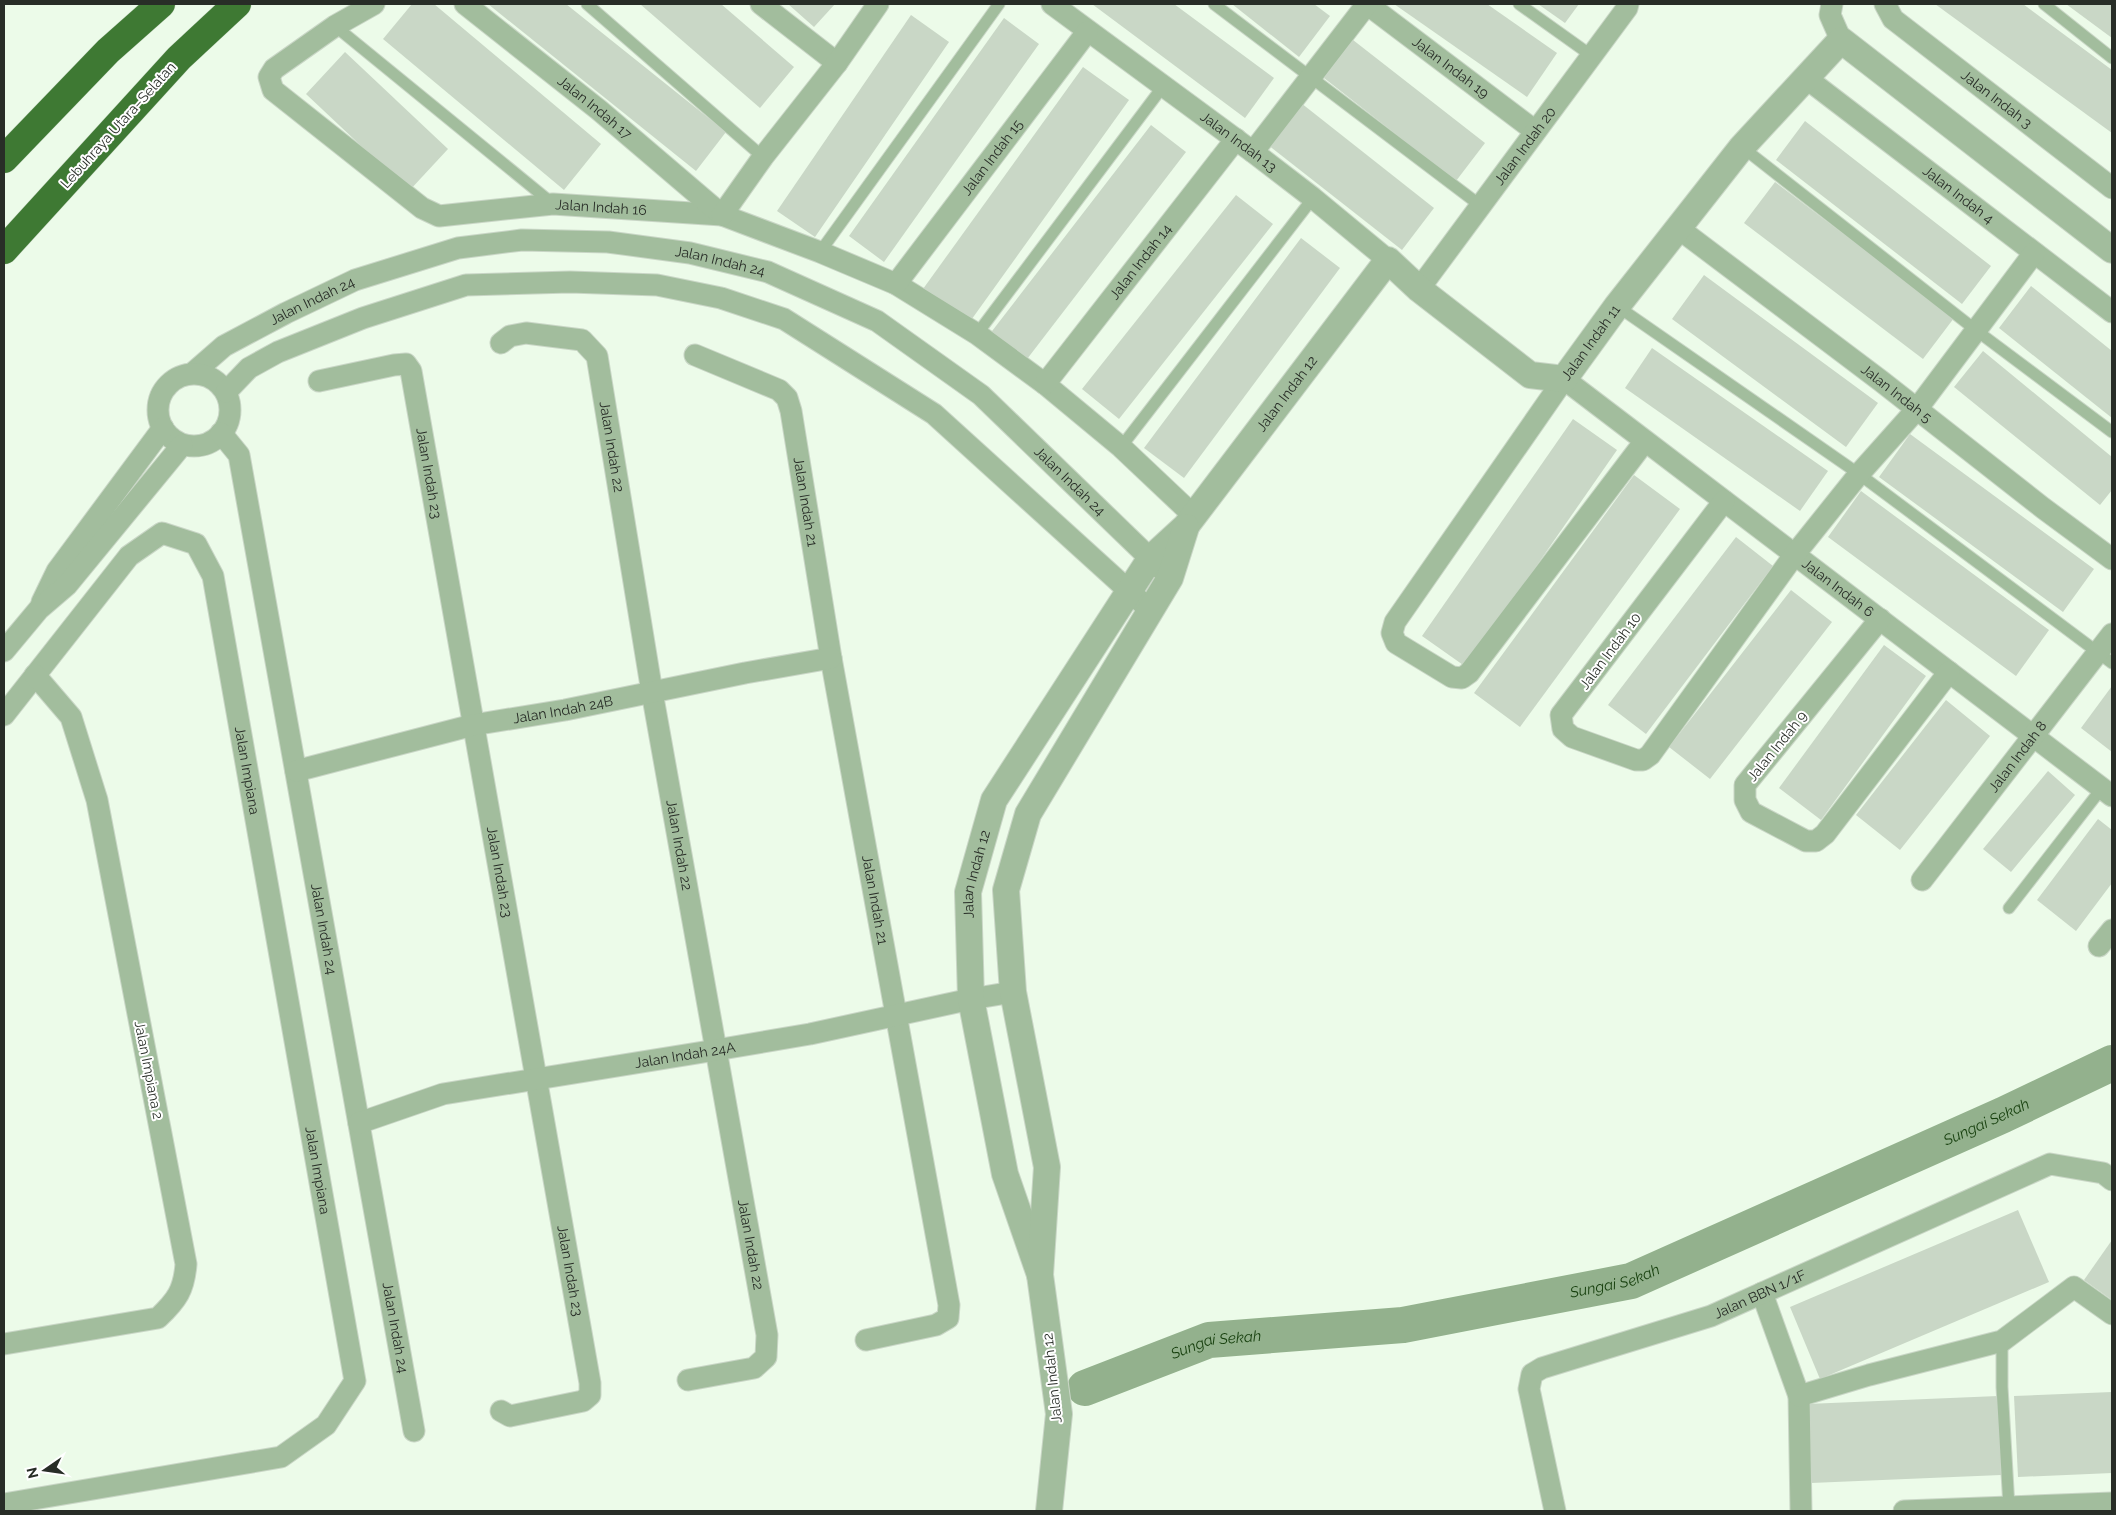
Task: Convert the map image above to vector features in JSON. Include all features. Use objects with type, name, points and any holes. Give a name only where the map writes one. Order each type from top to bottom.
[{"type":"highway","points":[[4,159],[108,51],[161,4]]},
{"type":"highway","name":"Lebuhraya Utara–Selatan","points":[[4,250],[179,58],[237,4]]},
{"type":"street","points":[[335,26],[374,4]]},
{"type":"street","name":"Jalan Indah 17","points":[[465,4],[599,110],[722,215]]},
{"type":"street","points":[[761,4],[838,63]]},
{"type":"street","points":[[878,4],[838,63],[763,157],[722,215],[820,252],[896,284],[977,334],[1045,384],[1121,447],[1190,520]]},
{"type":"street","name":"Jalan Indah 13","points":[[1052,4],[1088,32],[1164,85],[1314,198],[1388,260],[1418,289],[1530,375],[1564,379]]},
{"type":"street","points":[[1253,152],[1367,4]]},
{"type":"street","name":"Jalan Indah 19","points":[[1367,4],[1534,131]]},
{"type":"street","name":"Jalan Indah 20","points":[[1418,289],[1481,206],[1534,131],[1592,56],[1628,4]]},
{"type":"street","points":[[1832,4],[1830,15],[1842,40],[2112,250]]},
{"type":"street","name":"Jalan Indah 3","points":[[1885,5],[1893,20],[2110,182]]},
{"type":"street","name":"Jalan Indah 16","points":[[335,26],[274,69],[269,77],[273,90],[422,208],[439,216],[553,204],[722,215]]},
{"type":"street","name":"Jalan Indah 15","points":[[896,284],[1088,32]]},
{"type":"street","name":"Jalan Indah 11","points":[[1645,441],[1470,673],[1462,678],[1452,677],[1396,643],[1392,633],[1395,622],[1617,306],[1742,147],[1842,40]]},
{"type":"street","name":"Jalan Indah 4","points":[[1806,78],[2112,312]]},
{"type":"street","name":"Jalan Indah 14","points":[[1045,384],[1236,139]]},
{"type":"street","name":"Jalan Indah 5","points":[[1678,228],[2112,559]]},
{"type":"street","name":"Jalan Indah 24","points":[[193,373],[224,346],[286,313],[355,280],[458,248],[522,240],[598,242],[690,253],[768,272],[877,322],[981,395],[1170,578]]},
{"type":"street","points":[[1794,554],[1859,474],[1917,410],[1978,331],[2034,253]]},
{"type":"street","name":"Jalan Indah 12","points":[[1049,1511],[1059,1414],[1040,1275],[1005,1174],[971,999],[968,892],[994,800],[1150,558],[1190,520],[1388,260]]},
{"type":"street","points":[[226,392],[249,368],[278,352],[363,318],[466,285],[570,282],[657,285],[720,298],[784,319],[934,414],[1150,610]]},
{"type":"street","name":"Jalan Indah 22","points":[[501,343],[510,336],[526,333],[582,340],[597,356],[652,692],[767,1335],[766,1357],[754,1368],[688,1380]]},
{"type":"street","name":"Jalan Indah 21","points":[[695,355],[778,390],[787,398],[791,411],[831,658],[949,1305],[948,1318],[936,1325],[866,1340]]},
{"type":"street","name":"Jalan Indah 23","points":[[319,381],[394,364],[406,364],[411,371],[590,1383],[590,1395],[583,1401],[510,1416],[502,1411]]},
{"type":"street","points":[[193,373],[212,378],[226,392],[230,411],[229,421],[217,439],[206,445],[194,447],[182,445],[168,436],[158,418],[157,407],[162,392],[173,380],[182,375],[193,373]]},
{"type":"street","name":"Jalan Indah 6","points":[[1564,379],[2107,792]]},
{"type":"street","points":[[39,609],[57,571],[163,428]]},
{"type":"street","name":"Jalan Indah 24","points":[[222,433],[239,455],[414,1431]]},
{"type":"street","points":[[4,651],[39,609],[68,585],[182,445]]},
{"type":"street","name":"Jalan Indah 10","points":[[1724,501],[1561,715],[1563,729],[1572,737],[1636,760],[1643,760],[1650,756],[1794,554]]},
{"type":"street","name":"Jalan Indah 12","points":[[1040,1275],[1047,1167],[1013,992],[1006,890],[1028,814],[1170,578],[1190,520]]},
{"type":"street","name":"Jalan Impiana","points":[[4,1504],[281,1457],[326,1425],[355,1382],[213,576],[196,544],[162,533],[129,556],[35,675]]},
{"type":"street","name":"Jalan Indah 9","points":[[1880,619],[1746,785],[1745,800],[1751,812],[1806,841],[1816,841],[1825,834],[1949,672]]},
{"type":"street","name":"Jalan Indah 8","points":[[1922,880],[2033,735],[2105,657],[2112,634]]},
{"type":"street","name":"Jalan Indah 24B","points":[[296,771],[473,725],[565,710],[745,673],[831,658]]},
{"type":"street","points":[[4,715],[35,675]]},
{"type":"street","name":"Jalan Impiana 2","points":[[4,1344],[158,1318],[176,1302],[185,1280],[186,1264],[96,800],[71,717],[35,675]]},
{"type":"street","name":"Jalan Indah 24A","points":[[359,1122],[443,1094],[716,1050],[1013,992]]},
{"type":"street","name":"Jalan BBN 1/1F","points":[[1555,1511],[1528,1389],[1532,1374],[1542,1368],[1711,1316],[2050,1164],[2103,1173],[2112,1180]]},
{"type":"street","points":[[1799,1396],[1869,1375],[2002,1341],[2074,1287],[2112,1314]]},
{"type":"street","points":[[1762,1293],[1799,1396],[1801,1511]]},
{"type":"street","points":[[1904,1511],[2112,1503]]},
{"type":"lane","points":[[587,4],[763,157]]},
{"type":"lane","points":[[820,252],[999,4]]},
{"type":"lane","points":[[1214,4],[1481,206]]},
{"type":"lane","points":[[1518,4],[1592,56]]},
{"type":"lane","points":[[2044,4],[2112,58]]},
{"type":"lane","points":[[335,26],[553,204]]},
{"type":"lane","points":[[977,334],[1164,85]]},
{"type":"lane","points":[[1742,147],[1978,331],[2112,432]]},
{"type":"lane","points":[[1121,447],[1314,198]]},
{"type":"lane","points":[[1617,306],[1859,474],[2105,657]]},
{"type":"lane","points":[[2010,908],[2107,792]]},
{"type":"lane","points":[[2002,1341],[2002,1387],[2009,1507]]},
{"type":"building","points":[[412,4],[434,4],[601,144],[564,190],[383,39]]},
{"type":"building","points":[[488,4],[566,4],[726,132],[696,171]]},
{"type":"building","points":[[640,4],[721,4],[794,67],[760,108]]},
{"type":"building","points":[[788,4],[835,4],[814,27]]},
{"type":"building","points":[[1092,4],[1174,4],[1274,78],[1245,118]]},
{"type":"building","points":[[1232,4],[1314,4],[1330,16],[1299,57]]},
{"type":"building","points":[[1394,4],[1487,4],[1557,53],[1527,97]]},
{"type":"building","points":[[1538,4],[1579,4],[1565,23]]},
{"type":"building","points":[[1935,4],[2023,4],[2112,70],[2112,133]]},
{"type":"building","points":[[2066,4],[2112,4],[2112,38]]},
{"type":"building","points":[[911,15],[949,42],[815,237],[777,211]]},
{"type":"building","points":[[1004,18],[1039,44],[884,262],[849,236]]},
{"type":"building","points":[[1353,40],[1485,143],[1456,181],[1324,78]]},
{"type":"building","points":[[345,52],[448,149],[409,191],[306,94]]},
{"type":"building","points":[[1083,67],[1129,100],[969,323],[923,289]]},
{"type":"building","points":[[1301,103],[1434,208],[1402,250],[1268,145]]},
{"type":"building","points":[[1805,121],[1991,266],[1962,304],[1776,160]]},
{"type":"building","points":[[1151,125],[1186,152],[1024,363],[989,335]]},
{"type":"building","points":[[1775,182],[1954,318],[1923,359],[1744,223]]},
{"type":"building","points":[[1236,195],[1273,224],[1119,419],[1082,389]]},
{"type":"building","points":[[1301,238],[1340,268],[1184,478],[1144,448]]},
{"type":"building","points":[[1704,275],[1878,403],[1846,447],[1672,319]]},
{"type":"building","points":[[2031,286],[2112,351],[2112,418],[1999,328]]},
{"type":"building","points":[[1652,348],[1828,471],[1800,511],[1625,388]]},
{"type":"building","points":[[1983,351],[2112,457],[2112,490],[2100,505],[1954,387]]},
{"type":"building","points":[[1573,419],[1617,450],[1466,667],[1422,636]]},
{"type":"building","points":[[1910,434],[2094,569],[2063,612],[1879,477]]},
{"type":"building","points":[[1634,475],[1680,509],[1520,727],[1474,693]]},
{"type":"building","points":[[1861,491],[2049,630],[2016,676],[1828,537]]},
{"type":"building","points":[[1736,537],[1773,566],[1646,734],[1608,705]]},
{"type":"building","points":[[1791,590],[1832,622],[1710,779],[1669,747]]},
{"type":"building","points":[[1884,645],[1926,676],[1821,820],[1779,788]]},
{"type":"building","points":[[2112,686],[2112,752],[2081,728]]},
{"type":"building","points":[[1946,700],[1990,736],[1900,850],[1856,815]]},
{"type":"building","points":[[2048,771],[2075,795],[2011,872],[1983,849]]},
{"type":"building","points":[[2098,819],[2112,830],[2112,883],[2076,931],[2037,900]]},
{"type":"building","points":[[2018,1210],[2049,1282],[1820,1379],[1790,1307]]},
{"type":"building","points":[[2112,1240],[2112,1300],[2084,1280]]},
{"type":"building","points":[[2112,1392],[2112,1473],[2018,1477],[2014,1396]]},
{"type":"building","points":[[1998,1396],[2001,1475],[1811,1483],[1807,1404]]},
{"type":"waterway","name":"Sungai Sekah","points":[[1085,1388],[1209,1340],[1403,1325],[1631,1281],[2003,1115],[2112,1063]]}]
